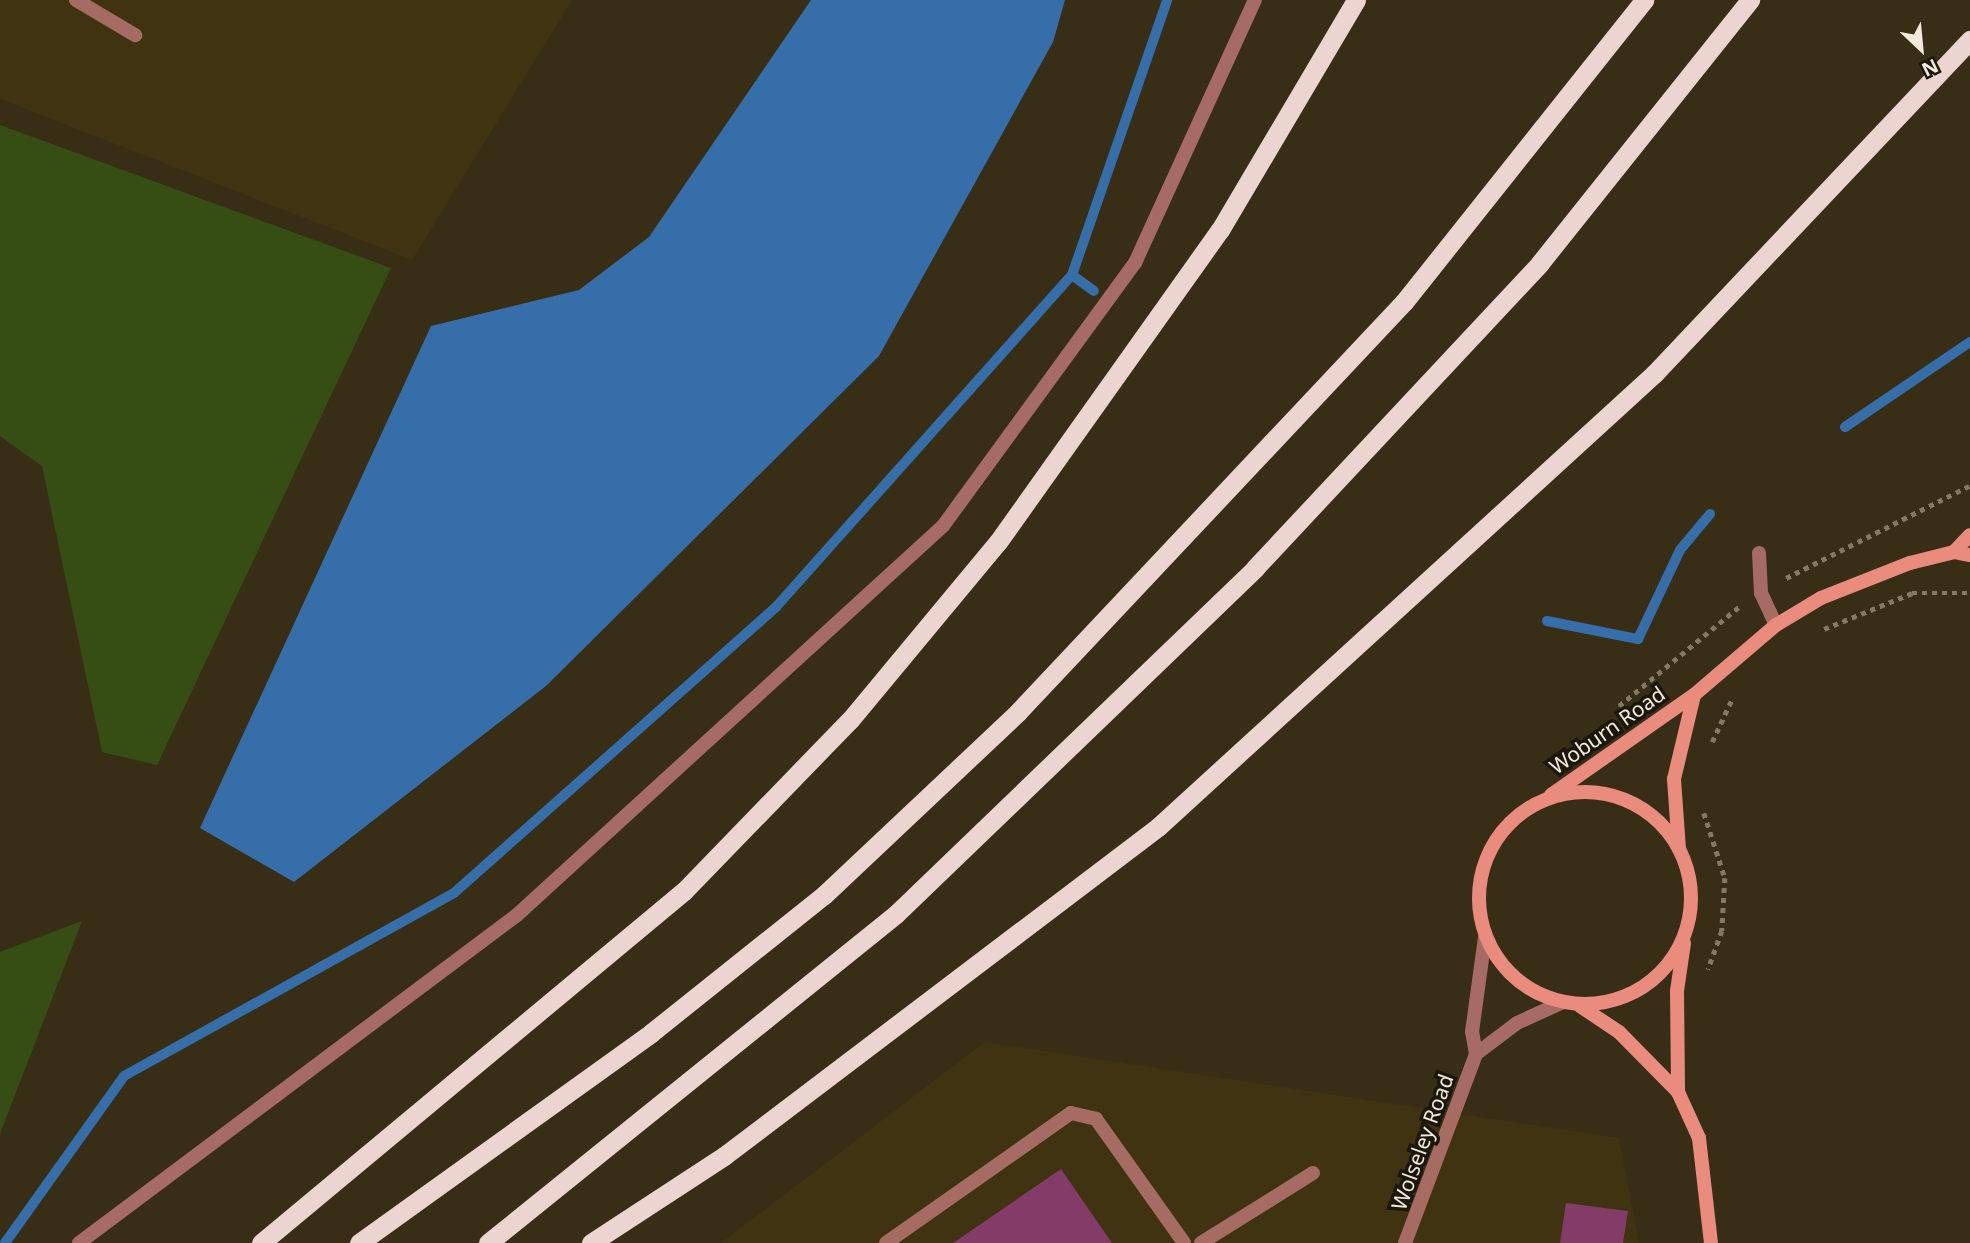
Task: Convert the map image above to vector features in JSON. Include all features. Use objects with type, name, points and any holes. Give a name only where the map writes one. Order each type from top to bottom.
[{"type":"highway","points":[[261,1243],[684,891],[850,720],[998,542],[1220,230],[1356,0]]},
{"type":"highway","points":[[359,1243],[652,1033],[813,904],[1018,712],[1405,302],[1644,0]]},
{"type":"highway","points":[[488,1243],[896,914],[1255,568],[1540,264],[1751,0]]},
{"type":"highway","points":[[591,1243],[724,1156],[1158,827],[1654,374],[1970,40]]},
{"type":"main road","points":[[1954,552],[1970,535]]},
{"type":"main road","name":"Woburn Road","points":[[1545,800],[1694,695],[1776,625],[1869,576],[1954,552],[1970,555]]},
{"type":"main road","name":"Woburn Road","points":[[1679,850],[1674,779],[1694,695]]},
{"type":"main road","points":[[1678,1091],[1677,991],[1691,904],[1679,850],[1661,824],[1626,802],[1576,793],[1545,800],[1517,817],[1495,842],[1482,872],[1478,904],[1485,936],[1516,979],[1570,1003],[1619,1032],[1678,1091],[1699,1138],[1711,1243]]},
{"type":"main road","points":[[1570,1003],[1612,1001],[1644,986],[1670,962],[1686,931]]},
{"type":"street","points":[[76,0],[135,35]]},
{"type":"street","points":[[79,1243],[517,915],[943,526],[1135,263],[1255,0]]},
{"type":"street","points":[[1759,552],[1761,593],[1776,625]]},
{"type":"street","name":"Wolseley Road","points":[[1405,1243],[1476,1054],[1472,1032],[1485,936]]},
{"type":"street","name":"Wolseley Road","points":[[1476,1054],[1517,1023],[1570,1003]]},
{"type":"street","points":[[886,1243],[1070,1113],[1096,1119],[1184,1243]]},
{"type":"street","points":[[1201,1243],[1313,1173]]},
{"type":"path","points":[[1701,798],[1725,878],[1722,931],[1705,979]]},
{"type":"shaded area","points":[[0,0],[572,0],[412,260],[0,99]]},
{"type":"shaded area","points":[[985,1042],[1619,1138],[1639,1243],[721,1243]]},
{"type":"green space","points":[[0,125],[391,268],[157,765],[102,752],[42,466],[0,436]]},
{"type":"green space","points":[[82,921],[0,1134],[0,952]]},
{"type":"water","points":[[811,0],[1065,0],[1053,42],[879,356],[546,686],[294,882],[200,828],[431,326],[579,290],[649,237]]},
{"type":"building","points":[[1061,1169],[1112,1243],[953,1243]]},
{"type":"building","points":[[1566,1203],[1628,1211],[1623,1243],[1560,1243]]},
{"type":"waterway","points":[[5,1243],[124,1076],[454,893],[776,607],[1072,275],[1167,0]]},
{"type":"waterway","points":[[1072,275],[1094,291]]},
{"type":"waterway","points":[[1845,427],[1970,342]]},
{"type":"waterway","points":[[1547,621],[1638,639],[1680,550],[1710,514]]}]
